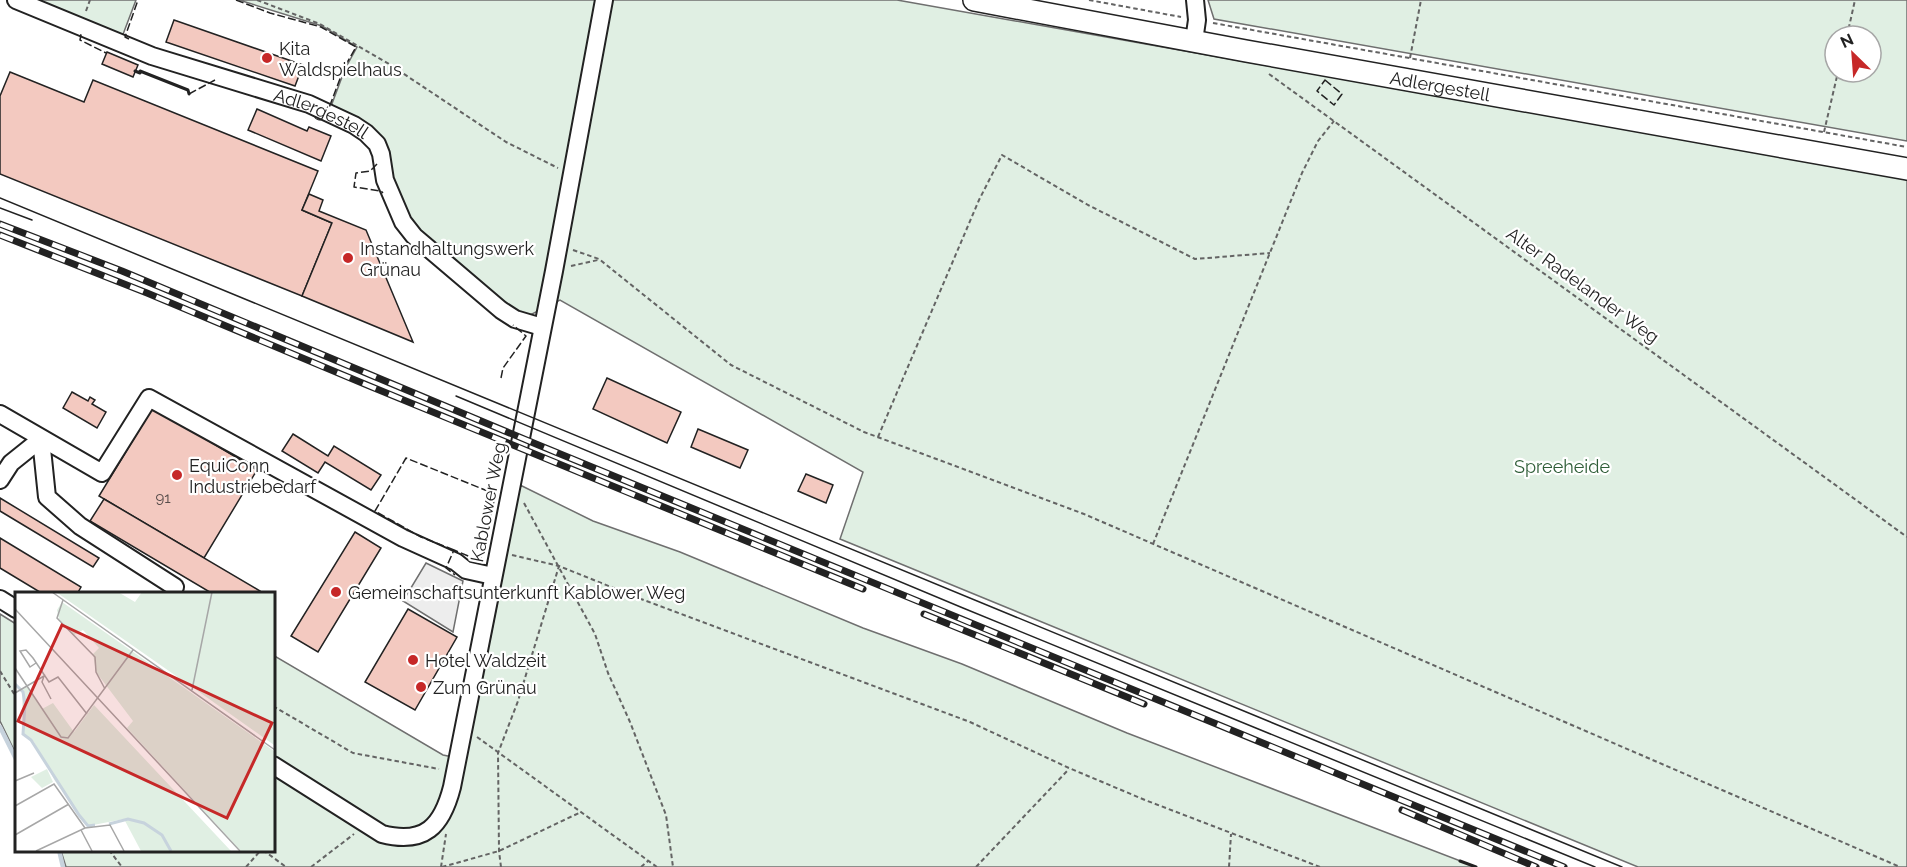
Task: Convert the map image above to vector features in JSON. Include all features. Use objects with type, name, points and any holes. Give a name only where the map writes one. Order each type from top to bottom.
[{"type":"main road","name":"Adlergestell","points":[[974,0],[1907,169]]},
{"type":"street","name":"Adlergestell","points":[[16,0],[152,56],[309,105],[354,125],[377,144],[385,180],[403,222],[414,236],[501,310],[515,319],[542,327]]},
{"type":"street","name":"Kablower Weg","points":[[274,766],[382,834],[397,838],[411,837],[437,823],[444,813],[455,771],[494,576],[604,0]]},
{"type":"street","points":[[1194,41],[1197,20],[1195,0]]},
{"type":"street","points":[[0,414],[102,473],[149,398],[403,537],[456,562],[462,575],[494,576]]},
{"type":"street","points":[[0,480],[5,459],[41,439]]},
{"type":"street","points":[[41,439],[47,497],[80,526],[176,587]]},
{"type":"street","points":[[0,599],[15,608]]},
{"type":"path","points":[[257,0],[320,24],[389,64],[506,142],[572,174]]},
{"type":"path","points":[[1089,0],[1907,147]]},
{"type":"path","points":[[1410,58],[1421,0]]},
{"type":"path","points":[[1850,24],[1855,0]]},
{"type":"path","name":"Alter Radelander Weg","points":[[1268,73],[1907,537]]},
{"type":"path","points":[[1824,132],[1835,84]]},
{"type":"path","points":[[1153,544],[1302,173],[1318,141],[1334,121]]},
{"type":"path","points":[[878,438],[979,200],[1002,155],[1088,205],[1195,259],[1270,253]]},
{"type":"path","points":[[558,245],[599,260],[731,365],[864,432],[1084,514],[1900,867]]},
{"type":"path","points":[[554,271],[599,260]]},
{"type":"path","points":[[510,492],[523,501],[596,634],[608,673],[630,722],[666,815],[673,867]]},
{"type":"path","points":[[498,552],[559,566],[970,722],[1069,768],[1231,834],[1320,867]]},
{"type":"path","points":[[501,867],[498,753],[519,701],[559,566]]},
{"type":"path","points":[[0,671],[15,696]]},
{"type":"path","points":[[274,707],[353,753],[455,771]]},
{"type":"path","points":[[463,730],[475,735],[657,867]]},
{"type":"path","points":[[976,867],[1069,768]]},
{"type":"path","points":[[442,867],[499,851],[582,812]]},
{"type":"path","points":[[311,867],[366,825]]},
{"type":"path","points":[[1229,867],[1231,834]]},
{"type":"path","points":[[111,852],[122,867]]},
{"type":"path","points":[[246,867],[260,852]]},
{"type":"path","points":[[265,852],[286,867]]},
{"type":"path","points":[[641,867],[648,861]]},
{"type":"green space","points":[[31,0],[136,0],[122,37]]},
{"type":"green space","name":"Spreeheide","points":[[239,0],[897,0],[1907,179],[1907,867],[1638,867],[840,539],[863,472],[560,300],[528,316],[517,315],[413,229],[399,204],[384,147],[330,109],[345,69],[357,47],[322,26]]},
{"type":"green space","points":[[1208,0],[1907,0],[1907,141],[1214,19]]},
{"type":"green space","points":[[520,485],[593,521],[680,552],[863,628],[962,664],[1127,733],[1476,867],[66,867],[61,852],[274,852],[274,656],[443,755],[463,759],[491,635]]},
{"type":"green space","points":[[0,614],[15,623],[15,752],[0,721]]},
{"type":"shaded area","points":[[426,563],[463,581],[453,632],[403,601]]},
{"type":"building","points":[[174,20],[303,65],[295,86],[166,42]]},
{"type":"building","points":[[107,52],[138,65],[133,77],[102,64]]},
{"type":"building","points":[[10,72],[84,102],[93,80],[318,171],[302,210],[332,223],[302,296],[0,174],[0,96]]},
{"type":"building","points":[[257,109],[307,131],[309,127],[331,136],[321,161],[248,130]]},
{"type":"building","name":"Instandhaltungswerk Grünau","points":[[309,194],[323,200],[319,211],[366,230],[413,342],[302,296],[332,223],[302,210]]},
{"type":"building","points":[[607,378],[681,412],[667,443],[593,409]]},
{"type":"building","points":[[72,392],[88,401],[90,397],[95,400],[92,404],[106,412],[97,428],[63,408]]},
{"type":"building","points":[[153,407],[257,470],[204,558],[99,496]]},
{"type":"building","points":[[698,429],[748,450],[740,468],[691,447]]},
{"type":"building","points":[[293,434],[328,456],[334,446],[381,475],[371,490],[325,462],[318,473],[282,451]]},
{"type":"building","points":[[806,474],[833,485],[826,503],[798,491]]},
{"type":"building","points":[[0,498],[99,558],[93,567],[0,511]]},
{"type":"building","points":[[104,499],[260,591],[210,592],[90,521]]},
{"type":"building","name":"Gemeinschaftsunterkunft Kablower Weg","points":[[355,532],[381,548],[318,652],[291,636]]},
{"type":"building","points":[[0,538],[81,587],[78,592],[40,592],[0,568]]},
{"type":"building","points":[[408,609],[457,637],[415,710],[365,682]]},
{"type":"waterway","points":[[0,727],[15,757]]},
{"type":"waterway","points":[[59,852],[63,867]]},
{"type":"tram line","points":[[0,198],[1622,867]]},
{"type":"tram line","points":[[0,208],[32,220]]},
{"type":"tram line","points":[[456,396],[963,608],[1595,867]]},
{"type":"railway","points":[[0,224],[122,271],[1564,867]]},
{"type":"railway","points":[[0,235],[147,293],[863,589]]},
{"type":"railway","points":[[924,614],[1144,704]]},
{"type":"railway","points":[[1402,810],[1536,867]]},
{"type":"fence","points":[[129,39],[125,37],[138,0]]},
{"type":"fence","points":[[236,0],[270,13],[321,27],[356,47],[344,68],[329,108],[327,107]]},
{"type":"fence","points":[[80,35],[80,40],[106,53]]},
{"type":"fence","points":[[189,94],[215,80]]},
{"type":"fence","points":[[1325,80],[1342,94],[1334,105],[1317,91],[1325,80]]},
{"type":"fence","points":[[377,164],[370,171],[356,173],[354,187],[383,193]]},
{"type":"fence","points":[[501,378],[503,368],[526,336],[513,325]]},
{"type":"fence","points":[[454,550],[421,537],[375,511],[406,458],[490,492],[496,492],[480,561],[454,550],[446,568],[455,575]]},
{"type":"wall","points":[[135,71],[188,90],[189,94]]},
{"type":"wall","points":[[1460,861],[1476,867]]},
{"type":"place","name":"Kita Waldspielhaus","points":[[267,58]]},
{"type":"place","name":"Instandhaltungswerk Grünau","points":[[348,258]]},
{"type":"place","name":"EquiConn Industriebedarf","points":[[177,475]]},
{"type":"place","name":"Gemeinschaftsunterkunft Kablower Weg","points":[[336,592]]},
{"type":"place","name":"Hotel Waldzeit","points":[[413,660]]},
{"type":"place","name":"Zum Grünau","points":[[421,687]]}]
